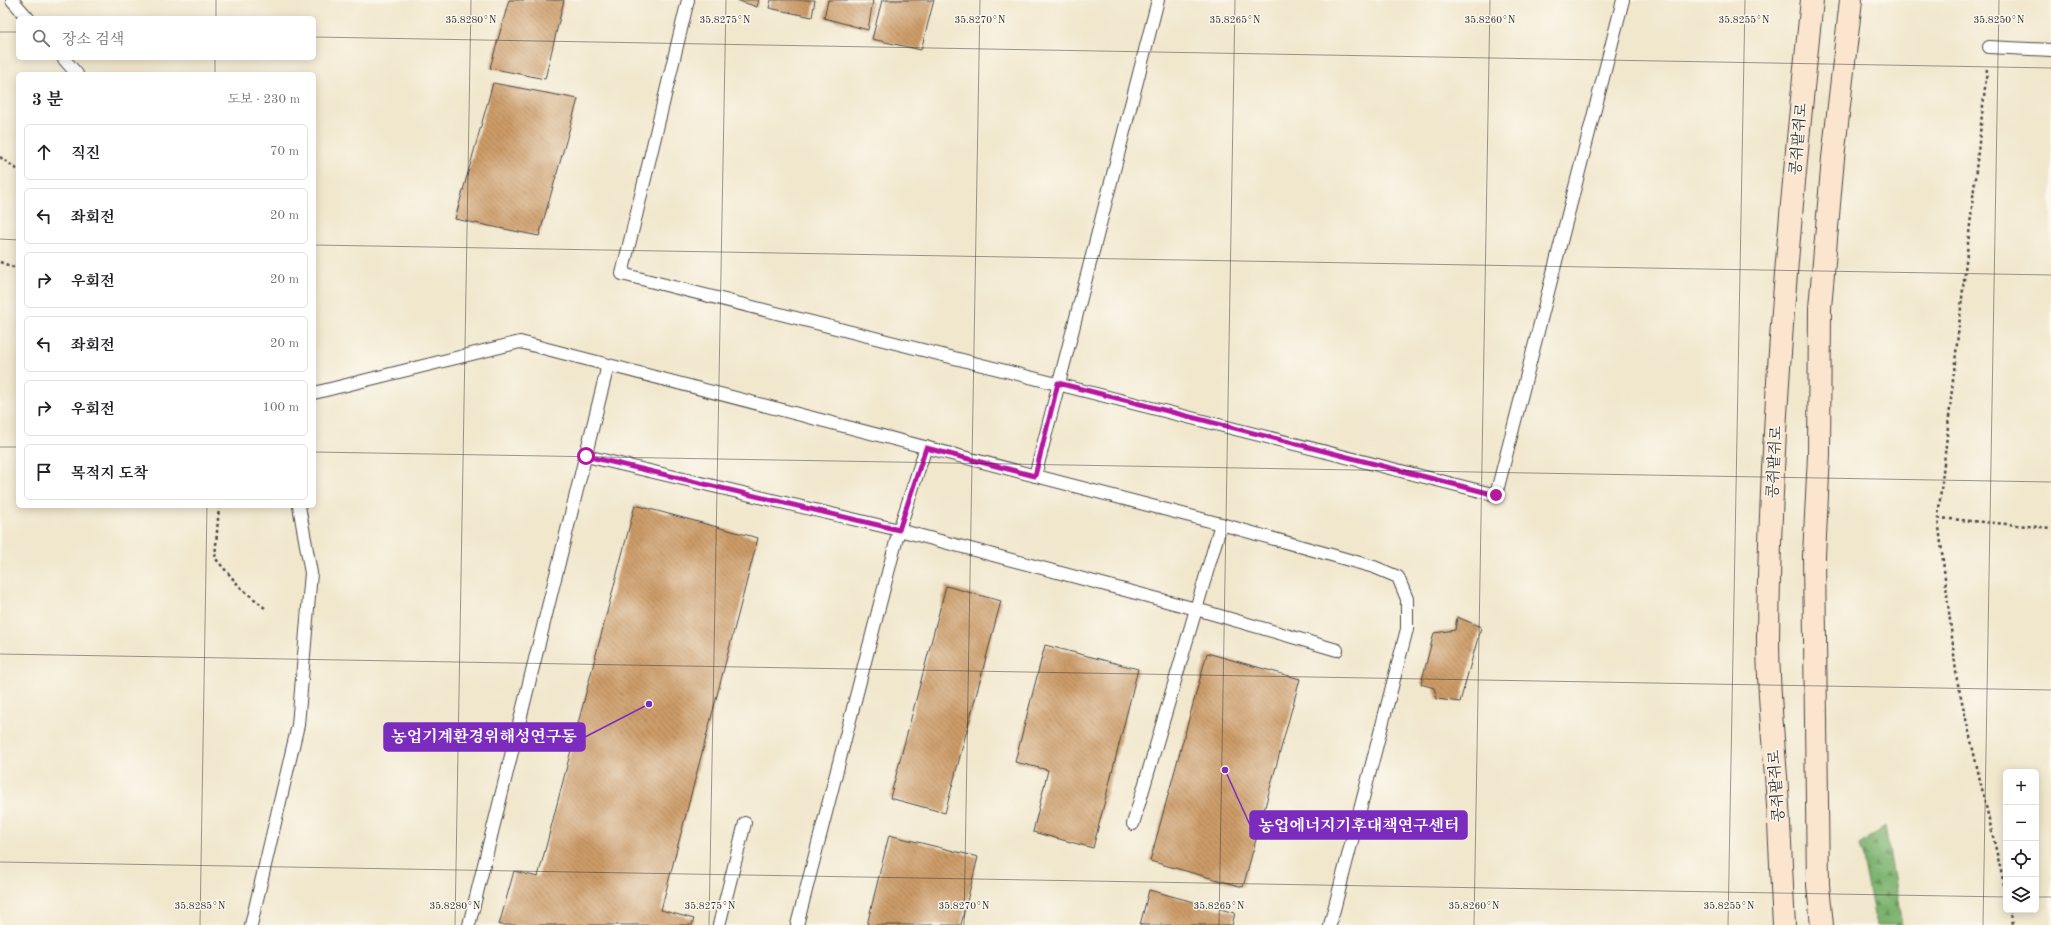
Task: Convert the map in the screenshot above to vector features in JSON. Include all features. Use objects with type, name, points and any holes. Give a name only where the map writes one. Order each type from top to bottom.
[{"type":"main road","name":"콩쥐팥쥐로","points":[[1784,925],[1776,776],[1769,706],[1768,638],[1773,464],[1796,166],[1812,0]]},
{"type":"main road","points":[[1822,925],[1818,885],[1814,556],[1819,455],[1820,308],[1832,166],[1851,0]]},
{"type":"lane","points":[[12,0],[26,16]]},
{"type":"lane","points":[[688,0],[622,274],[1058,383],[1496,495],[1623,0]]},
{"type":"lane","points":[[1035,476],[1158,0]]},
{"type":"lane","points":[[1989,47],[2051,50]]},
{"type":"lane","points":[[65,60],[75,72]]},
{"type":"lane","points":[[316,393],[520,342],[1221,524],[1374,567],[1398,577],[1407,599],[1406,629],[1330,925]]},
{"type":"lane","points":[[469,925],[608,365]]},
{"type":"lane","points":[[797,925],[899,530],[926,448]]},
{"type":"lane","points":[[586,456],[899,530],[1196,609],[1337,650]]},
{"type":"lane","points":[[251,925],[298,725],[311,573],[299,508]]},
{"type":"lane","points":[[1132,824],[1221,524]]},
{"type":"lane","points":[[718,925],[745,823]]},
{"type":"path","points":[[1989,47],[1938,518],[1957,680],[2003,880]]},
{"type":"path","points":[[0,157],[16,169]]},
{"type":"path","points":[[0,262],[16,268]]},
{"type":"path","points":[[219,508],[215,558],[240,587],[266,609]]},
{"type":"path","points":[[1938,518],[2051,528]]},
{"type":"path","points":[[2011,913],[2013,925]]},
{"type":"green space","points":[[1885,826],[1902,925],[1876,925],[1860,845]]},
{"type":"building","points":[[509,0],[564,0],[545,79],[490,68]]},
{"type":"building","points":[[737,0],[759,0],[757,7]]},
{"type":"building","points":[[771,0],[815,0],[812,17],[769,8]]},
{"type":"building","points":[[828,0],[873,0],[868,30],[824,18]]},
{"type":"building","points":[[882,0],[934,0],[921,50],[872,39]]},
{"type":"building","points":[[493,83],[578,99],[539,236],[455,219]]},
{"type":"building","points":[[635,505],[758,538],[661,910],[694,919],[692,925],[499,925],[514,871],[538,877]]},
{"type":"building","points":[[946,586],[1001,601],[945,813],[890,798]]},
{"type":"building","points":[[1457,617],[1481,627],[1460,702],[1437,699],[1434,688],[1421,684],[1434,633],[1455,630]]},
{"type":"building","points":[[1045,645],[1138,669],[1093,848],[1033,832],[1048,770],[1015,762]]},
{"type":"building","points":[[1207,653],[1300,679],[1243,887],[1150,861]]},
{"type":"building","points":[[889,835],[978,857],[961,925],[867,925]]},
{"type":"building","points":[[1149,890],[1235,913],[1232,925],[1140,925]]},
{"type":"place","name":"농업기계환경위해성연구동","points":[[649,704]]},
{"type":"place","name":"농업에너지기후대책연구센터","points":[[1225,770]]},
{"type":"route","points":[[586,456],[899,530],[926,448],[1035,476],[1058,383],[1496,495]]}]
